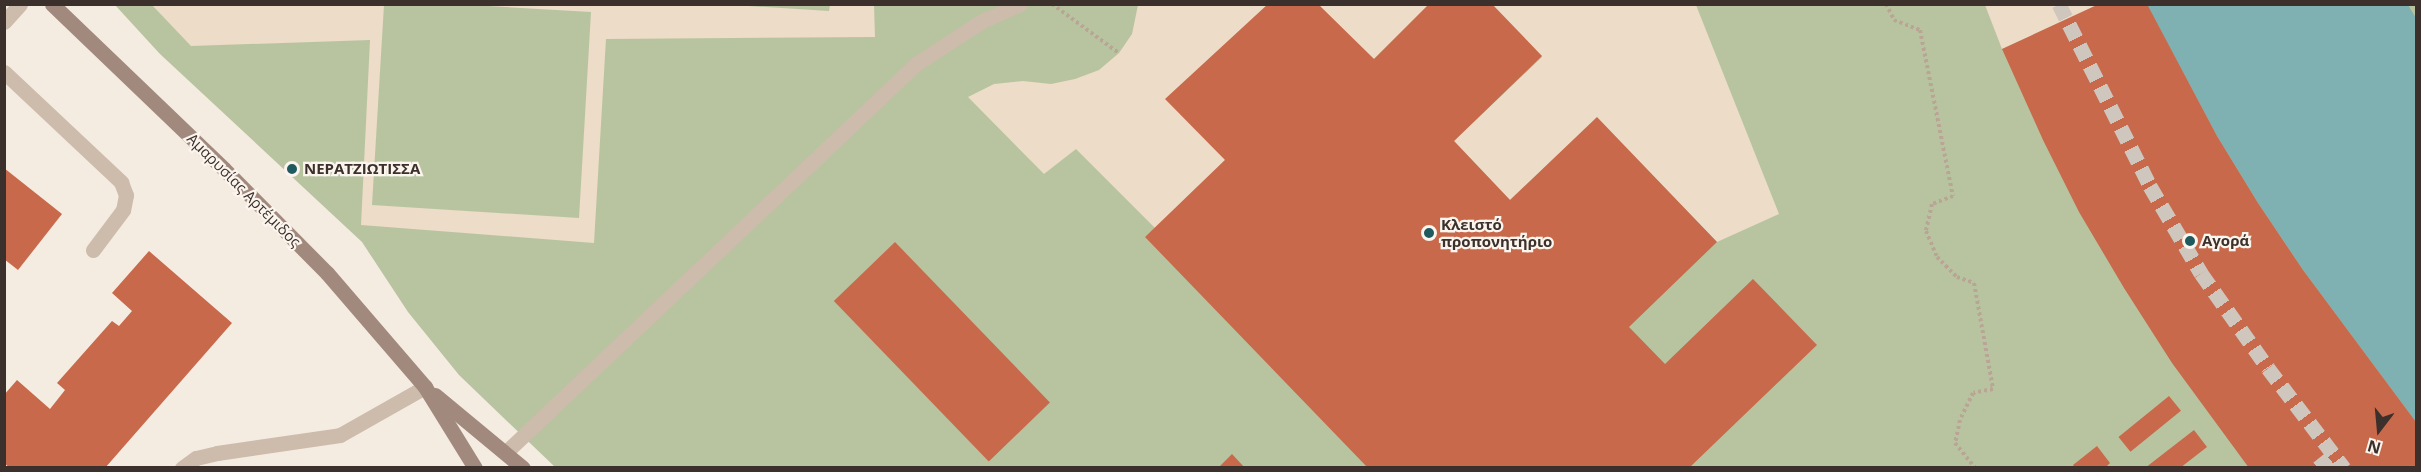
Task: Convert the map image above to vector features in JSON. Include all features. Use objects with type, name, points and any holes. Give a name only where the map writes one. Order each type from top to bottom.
[{"type":"main road","name":"Αμαρυσίας Αρτέμιδος","points":[[52,4],[224,169],[327,273],[426,387],[523,468]]},
{"type":"main road","name":"Αμαρυσίας Αρτέμιδος","points":[[426,387],[475,468]]},
{"type":"street","points":[[4,22],[20,4]]},
{"type":"street","points":[[506,453],[916,64],[982,21],[1020,4]]},
{"type":"street","points":[[4,72],[121,182],[126,195],[123,210],[93,250]]},
{"type":"street","points":[[182,468],[196,458],[217,453],[340,435],[426,387]]},
{"type":"path","points":[[1052,4],[1119,53]]},
{"type":"path","points":[[1886,4],[1894,20],[1920,30],[1953,196],[1932,204],[1926,231],[1937,257],[1957,277],[1974,283],[1994,389],[1973,393],[1960,420],[1955,443],[1975,468]]},
{"type":"green space","points":[[115,5],[2416,5],[2416,467],[555,467],[459,375],[408,312],[362,242],[160,54]]},
{"type":"shaded area","points":[[717,4],[829,11],[830,5],[874,5],[875,37],[606,39],[594,243],[361,225],[370,40],[191,46],[152,5],[384,5],[372,205],[579,218],[591,12],[471,5]]},
{"type":"shaded area","points":[[1138,5],[1268,5],[1225,160],[1155,228],[1076,149],[1044,174],[968,97],[994,84],[1023,81],[1051,84],[1075,79],[1099,70],[1119,53],[1132,34]]},
{"type":"shaded area","points":[[1318,5],[1429,5],[1374,59]]},
{"type":"shaded area","points":[[1492,5],[1696,5],[1779,214],[1717,242],[1597,118],[1510,200],[1454,141],[1542,57]]},
{"type":"shaded area","points":[[1985,5],[2099,5],[2002,49]]},
{"type":"water","points":[[2147,5],[2408,5],[2416,18],[2416,422],[2303,270],[2258,203],[2217,136]]},
{"type":"building","name":"Κλειστό προπονητήριο","points":[[1268,4],[1318,4],[1374,59],[1429,4],[1492,4],[1542,56],[1454,141],[1510,200],[1597,117],[1717,242],[1629,327],[1665,364],[1753,279],[1817,345],[1689,468],[1368,468],[1145,237],[1225,160],[1165,99]]},
{"type":"building","name":"Αγορά","points":[[2099,4],[2147,4],[2217,136],[2258,203],[2303,270],[2416,422],[2416,468],[2249,468],[2172,363],[2079,212],[2002,49]]},
{"type":"building","points":[[4,168],[62,214],[18,270],[4,259]]},
{"type":"building","points":[[895,242],[1050,402],[989,461],[834,301]]},
{"type":"building","points":[[149,251],[232,323],[105,468],[10,468],[4,463],[4,395],[17,380],[50,409],[65,390],[57,383],[112,321],[119,326],[132,311],[112,293]]},
{"type":"building","points":[[2169,396],[2181,411],[2130,452],[2118,437]]},
{"type":"building","points":[[2194,430],[2207,447],[2180,468],[2145,468]]},
{"type":"building","points":[[2097,446],[2110,463],[2105,468],[2075,468],[2073,465]]},
{"type":"building","points":[[1232,454],[1245,468],[1218,468]]},
{"type":"tunnel","points":[[2059,4],[2150,186],[2201,273],[2268,368],[2344,468]]},
{"type":"tunnel","points":[[2318,468],[2334,455]]},
{"type":"place","name":"ΝΕΡΑΤΖΙΩΤΙΣΣΑ","points":[[292,169]]},
{"type":"place","name":"Κλειστό προπονητήριο","points":[[1429,233]]},
{"type":"place","name":"Αγορά","points":[[2190,241]]}]
